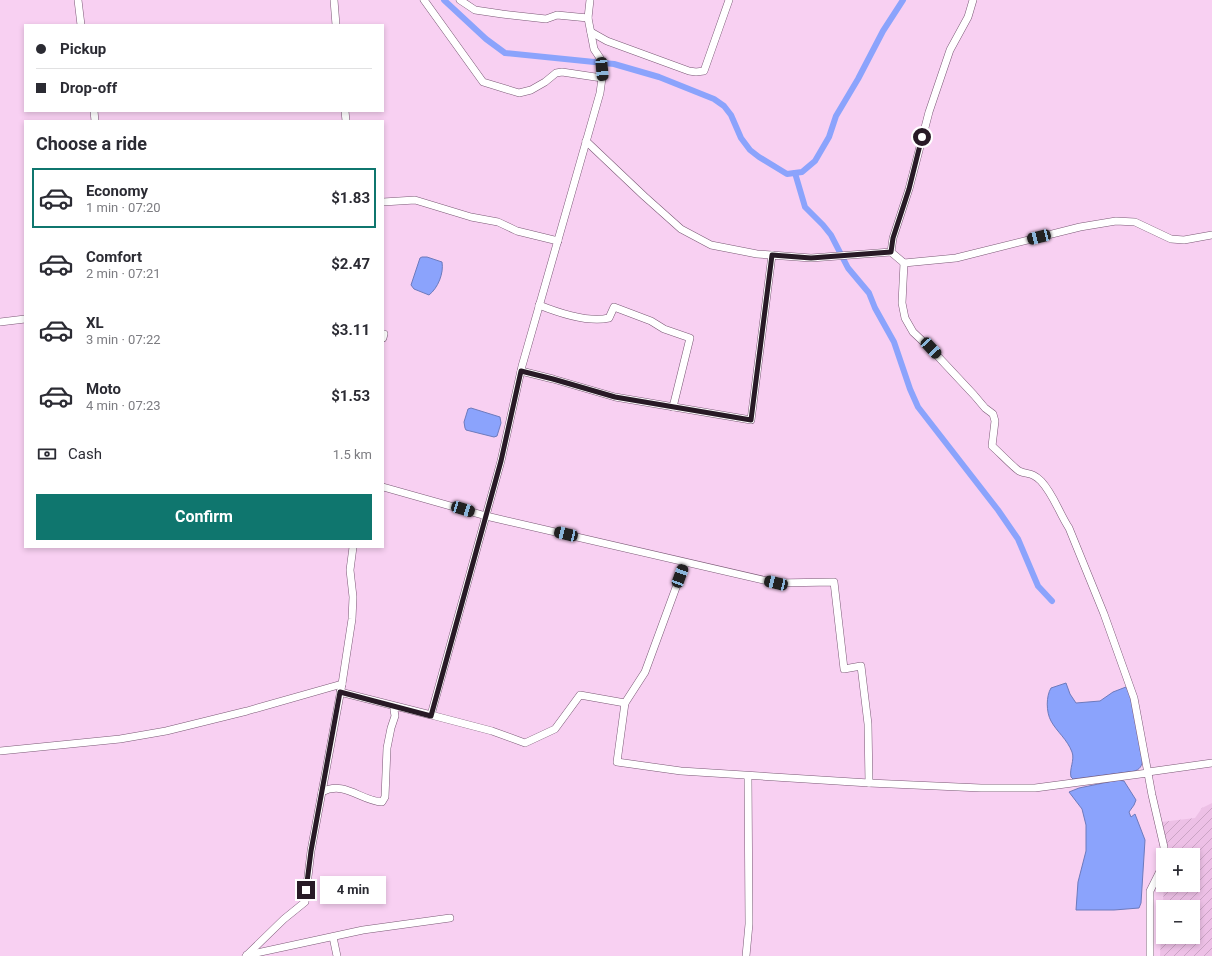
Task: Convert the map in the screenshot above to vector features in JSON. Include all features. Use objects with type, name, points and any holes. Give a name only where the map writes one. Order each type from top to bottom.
[{"type":"street","points":[[78,0],[81,24]]},
{"type":"street","points":[[334,0],[336,24]]},
{"type":"street","points":[[424,0],[483,82],[518,92],[531,90],[545,82],[556,73],[562,72],[602,78]]},
{"type":"street","points":[[460,0],[475,10],[502,14],[546,19],[557,15],[588,18]]},
{"type":"street","points":[[431,716],[501,461],[521,371],[600,93],[602,69],[600,58],[594,48],[588,18],[590,0]]},
{"type":"street","points":[[591,32],[607,41],[689,71],[704,71],[729,0]]},
{"type":"street","points":[[891,252],[893,238],[909,189],[929,112],[950,50],[968,17],[973,0]]},
{"type":"street","points":[[586,141],[681,229],[711,245],[757,254],[811,258],[861,253],[891,252],[904,263],[956,258],[1080,227],[1116,221],[1135,222],[1171,239],[1184,240],[1212,235]]},
{"type":"street","points":[[384,202],[415,200],[471,217],[498,222],[517,231],[558,241]]},
{"type":"street","points":[[521,371],[615,397],[751,420],[772,255]]},
{"type":"street","points":[[904,263],[902,303],[905,318],[914,332],[931,348],[992,414],[995,421],[992,446],[1020,471],[1033,474],[1041,481],[1053,495],[1062,518],[1069,528],[1104,614],[1134,698],[1164,848]]},
{"type":"street","points":[[539,306],[560,313],[592,319],[609,318],[614,307],[651,321],[664,329],[690,338],[673,407]]},
{"type":"street","points":[[0,322],[24,319]]},
{"type":"street","points":[[384,487],[486,516],[776,583],[834,582],[844,669],[861,666],[868,724],[869,783]]},
{"type":"street","points":[[247,956],[284,919],[305,902],[311,851],[342,684],[352,619],[353,597],[350,570],[353,548]]},
{"type":"street","points":[[685,562],[645,672],[626,703],[617,762],[680,771],[748,776],[981,788],[1035,788],[1212,762]]},
{"type":"street","points":[[0,751],[120,739],[166,730],[247,711],[342,684]]},
{"type":"street","points":[[340,692],[492,731],[525,743],[555,729],[580,695],[626,703]]},
{"type":"street","points":[[322,792],[328,788],[343,788],[376,802],[382,802],[385,797],[387,748],[395,716],[394,710],[397,707]]},
{"type":"street","points":[[746,956],[749,924],[748,776]]},
{"type":"street","points":[[1150,956],[1150,891],[1156,879]]},
{"type":"street","points":[[247,956],[363,930],[450,918]]},
{"type":"street","points":[[334,937],[337,956]]},
{"type":"shaded area","points":[[1212,803],[1212,956],[1160,956],[1161,944],[1200,944],[1200,900],[1163,900],[1164,892],[1200,892],[1200,848],[1166,848],[1161,822],[1195,818],[1202,808]]},
{"type":"water","points":[[427,257],[442,262],[440,280],[429,295],[414,289],[411,285],[420,258]]},
{"type":"water","points":[[471,408],[500,417],[501,423],[497,436],[494,437],[466,430],[464,422],[468,409]]},
{"type":"water","points":[[1066,683],[1070,694],[1076,703],[1100,701],[1113,692],[1126,687],[1130,693],[1143,757],[1142,764],[1139,769],[1135,771],[1073,779],[1071,777],[1073,758],[1072,752],[1051,721],[1047,709],[1047,700],[1051,688]]},
{"type":"water","points":[[1118,780],[1124,781],[1136,800],[1129,812],[1131,817],[1135,814],[1145,840],[1141,903],[1139,908],[1114,910],[1076,910],[1078,882],[1086,851],[1086,825],[1082,809],[1069,792],[1079,788]]},
{"type":"waterway","points":[[444,0],[486,39],[505,53],[614,64],[659,77],[714,99],[724,106],[731,115],[741,138],[750,150],[787,174],[802,172],[815,161],[829,137],[836,116],[858,79],[883,31],[903,0]]},
{"type":"waterway","points":[[795,173],[805,207],[831,235],[848,268],[869,293],[875,308],[894,342],[910,389],[918,407],[998,510],[1018,539],[1038,586],[1052,601]]},
{"type":"route","points":[[306,890],[311,851],[340,692],[431,716],[501,461],[521,371],[615,397],[751,420],[772,255],[811,258],[861,253],[891,252],[893,238],[909,189],[922,137]]}]
